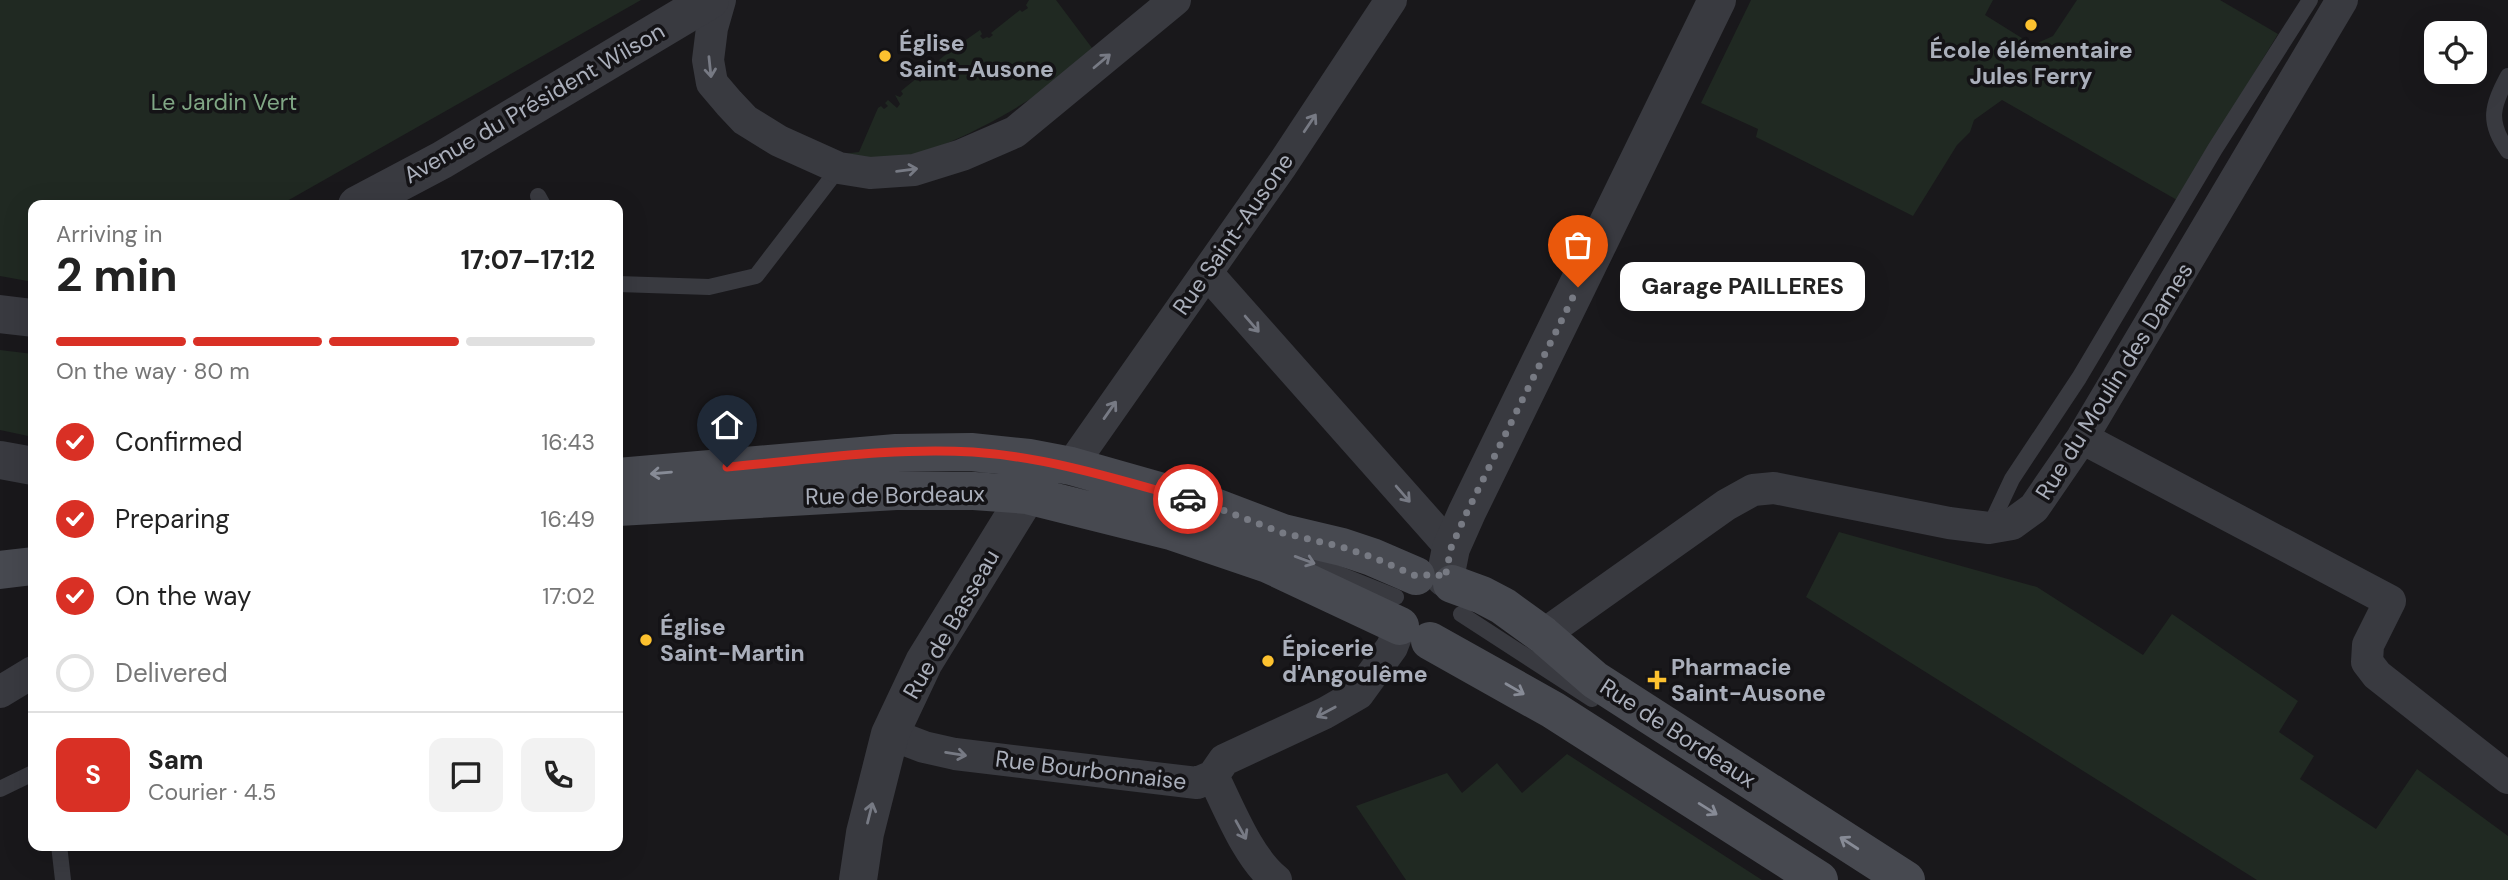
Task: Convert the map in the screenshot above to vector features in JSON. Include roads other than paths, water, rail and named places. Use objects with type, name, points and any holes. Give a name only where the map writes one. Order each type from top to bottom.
[{"type":"main road","name":"Rue de Bordeaux","points":[[623,477],[896,453],[971,452],[1029,458],[1079,480],[1212,506],[1283,533],[1342,547],[1431,595],[1553,710],[1819,880]]},
{"type":"main road","name":"Rue de Bordeaux","points":[[623,507],[936,490],[1027,495],[1171,531],[1268,564],[1431,595],[1482,595],[1503,606],[1543,635],[1595,680],[1906,880]]},
{"type":"main road","points":[[0,569],[28,566]]},
{"type":"street","name":"Avenue du Président Wilson","points":[[367,200],[442,160],[710,0]]},
{"type":"street","points":[[720,0],[712,28],[708,60],[712,83],[745,120],[779,141],[839,168],[870,173],[914,170],[962,155],[1015,132],[1175,0]]},
{"type":"street","name":"Rue Saint-Ausone","points":[[1079,480],[1084,444],[1207,273],[1391,0]]},
{"type":"street","points":[[1207,273],[1431,595],[1717,0]]},
{"type":"street","name":"Rue du Moulin des Dames","points":[[1543,635],[1726,505],[1753,490],[1774,488],[1950,523],[1989,528],[2012,524],[2034,508],[2082,438],[2342,0]]},
{"type":"street","points":[[0,314],[28,317]]},
{"type":"street","points":[[2082,438],[2390,601],[2368,645],[2367,662],[2377,675],[2508,778]]},
{"type":"street","points":[[0,460],[28,465]]},
{"type":"street","name":"Rue de Basseau","points":[[858,880],[865,833],[891,734],[924,662],[1027,495]]},
{"type":"street","name":"Rue Bourbonnaise","points":[[891,734],[924,747],[955,754],[1197,783],[1213,776],[1224,760],[1325,713],[1358,694],[1431,595]]},
{"type":"street","points":[[0,692],[28,675]]},
{"type":"street","points":[[1213,776],[1251,848],[1266,872],[1276,880]]},
{"type":"lane","points":[[1989,528],[2011,479],[2079,378],[2215,149],[2310,0]]},
{"type":"lane","points":[[2508,76],[2498,94],[2492,119],[2496,135],[2508,151]]},
{"type":"lane","points":[[623,284],[709,287],[756,276],[839,168]]},
{"type":"lane","points":[[1027,495],[1079,480]]},
{"type":"lane","points":[[623,521],[684,516],[714,503]]},
{"type":"lane","points":[[1276,550],[1431,595],[1611,711]]},
{"type":"lane","points":[[1634,724],[1735,770]]},
{"type":"lane","points":[[0,789],[28,775]]},
{"type":"lane","points":[[60,851],[63,880]]},
{"type":"place","name":"École élémentaire Jules Ferry","points":[[2031,25]]},
{"type":"place","name":"Église Saint-Ausone","points":[[885,56]]},
{"type":"place","name":"Garage PAILLERES","points":[[1578,287]]},
{"type":"place","name":"Église Saint-Martin","points":[[646,640]]},
{"type":"place","name":"Épicerie d'Angoulême","points":[[1268,661]]},
{"type":"place","name":"Pharmacie Saint-Ausone","points":[[1657,680]]},
{"type":"park label","name":"Le Jardin Vert","points":[[224,102]]}]
